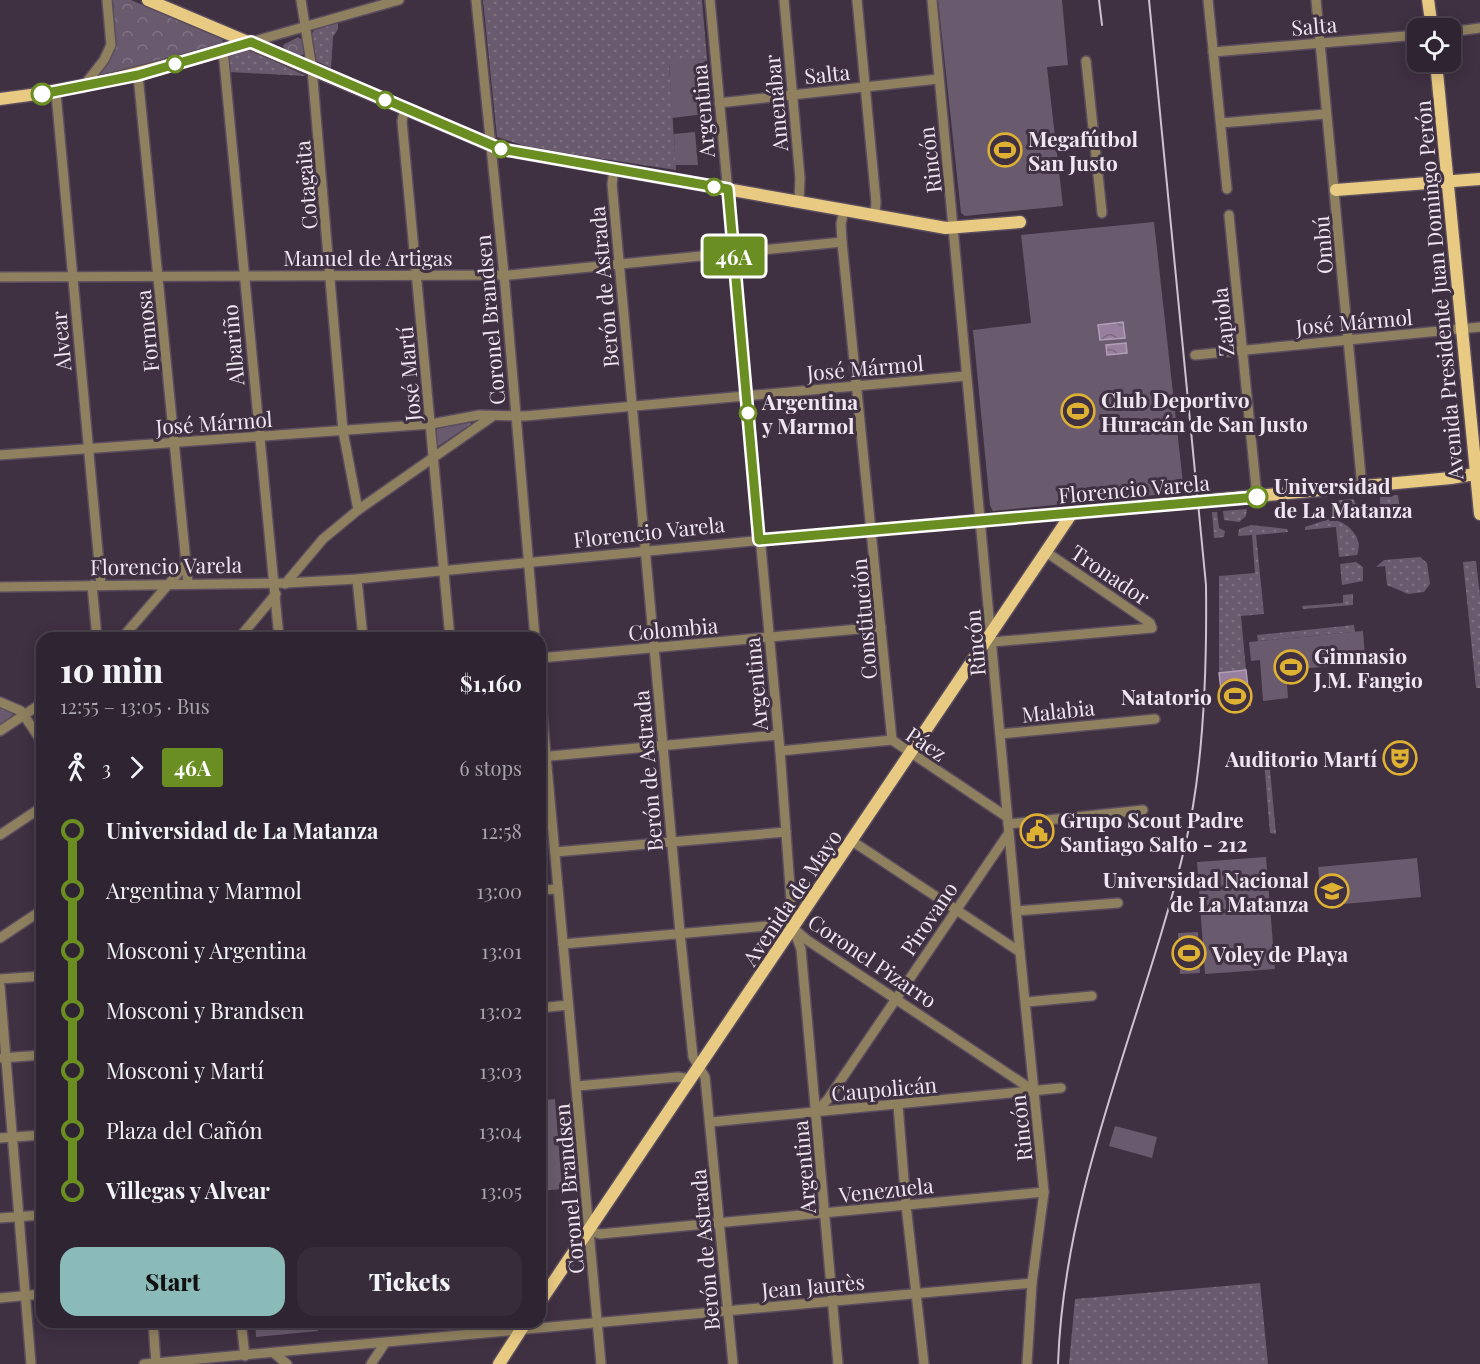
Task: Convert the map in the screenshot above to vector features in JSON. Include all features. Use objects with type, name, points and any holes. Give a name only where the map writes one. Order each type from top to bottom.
[{"type":"main road","points":[[148,0],[490,145],[514,152],[952,229],[1020,222]]},
{"type":"main road","points":[[1428,0],[1431,18]]},
{"type":"main road","points":[[0,99],[82,88],[138,75],[251,42]]},
{"type":"main road","name":"Avenida Presidente Juan Domingo Perón","points":[[1437,72],[1461,329],[1478,473],[1480,514]]},
{"type":"main road","points":[[1336,190],[1480,179]]},
{"type":"main road","name":"Florencio Varela","points":[[1072,513],[1362,487],[1478,473]]},
{"type":"main road","name":"Avenida de Mayo","points":[[546,1293],[910,753],[992,637],[1072,513]]},
{"type":"main road","points":[[499,1364],[522,1328]]},
{"type":"street","points":[[82,88],[104,60],[111,45],[107,0]]},
{"type":"street","name":"Cotagaita","points":[[301,0],[312,69],[332,274],[343,431],[358,510]]},
{"type":"street","points":[[251,42],[399,0]]},
{"type":"street","name":"Coronel Brandsen","points":[[476,0],[504,274],[535,632]]},
{"type":"street","name":"Argentina","points":[[710,0],[780,751],[793,928],[801,949],[838,1364]]},
{"type":"street","name":"Amenábar","points":[[784,0],[800,178],[799,202]]},
{"type":"street","points":[[857,0],[876,202],[875,214]]},
{"type":"street","name":"Rincón","points":[[932,0],[953,204],[952,229],[1044,1192],[1032,1283],[1027,1364]]},
{"type":"street","points":[[1208,0],[1227,189]]},
{"type":"street","name":"Ombú","points":[[1316,0],[1326,114],[1336,190],[1347,339],[1362,487]]},
{"type":"street","points":[[1461,31],[1480,28]]},
{"type":"street","name":"Salta","points":[[1213,52],[1407,36]]},
{"type":"street","name":"Albariño","points":[[223,50],[278,632]]},
{"type":"street","points":[[1086,61],[1102,213]]},
{"type":"street","name":"Formosa","points":[[138,75],[188,583]]},
{"type":"street","name":"Salta","points":[[719,103],[939,79]]},
{"type":"street","name":"Alvear","points":[[56,93],[88,448],[97,585],[97,632]]},
{"type":"street","name":"José Martí","points":[[405,108],[402,121],[449,632]]},
{"type":"street","points":[[1221,123],[1326,114]]},
{"type":"street","name":"Berón de Astrada","points":[[614,170],[612,184],[680,933],[693,1057],[705,1077],[711,1122],[732,1364]]},
{"type":"street","name":"Constitución","points":[[844,209],[841,224],[842,242],[892,740]]},
{"type":"street","name":"Zapiola","points":[[1229,215],[1257,497]]},
{"type":"street","name":"Manuel de Artigas","points":[[0,277],[504,274],[842,242]]},
{"type":"street","name":"José Mármol","points":[[1195,355],[1480,327]]},
{"type":"street","name":"José Mármol","points":[[0,455],[431,424],[479,415],[515,415],[632,407],[966,376]]},
{"type":"street","points":[[244,632],[323,540],[358,510],[432,455],[495,415]]},
{"type":"street","name":"Florencio Varela","points":[[0,587],[286,583],[357,579],[872,529],[1072,513]]},
{"type":"street","name":"Tronador","points":[[992,637],[1152,628],[1150,623],[1046,552]]},
{"type":"street","points":[[127,632],[186,564]]},
{"type":"street","points":[[357,579],[362,632]]},
{"type":"street","name":"Colombia","points":[[546,657],[881,627]]},
{"type":"street","points":[[0,702],[25,715],[36,732]]},
{"type":"street","points":[[0,731],[36,707]]},
{"type":"street","name":"Malabia","points":[[1000,734],[1155,719]]},
{"type":"street","points":[[546,757],[778,735]]},
{"type":"street","name":"Páez","points":[[780,751],[892,740],[1008,825]]},
{"type":"street","name":"Coronel Brandsen","points":[[546,781],[555,852],[601,1364]]},
{"type":"street","points":[[1008,825],[1143,810]]},
{"type":"street","points":[[0,835],[36,811]]},
{"type":"street","name":"Pirovano","points":[[816,1112],[828,1099],[955,910],[1008,825]]},
{"type":"street","points":[[555,852],[786,832]]},
{"type":"street","points":[[852,841],[1020,952]]},
{"type":"street","points":[[546,890],[558,889]]},
{"type":"street","points":[[1016,911],[1118,903]]},
{"type":"street","points":[[0,938],[36,914]]},
{"type":"street","name":"Coronel Pizarro","points":[[563,944],[778,925],[793,928],[807,940],[896,997],[1034,1091]]},
{"type":"street","points":[[0,979],[36,976]]},
{"type":"street","points":[[0,986],[3,1058],[13,1137],[31,1364]]},
{"type":"street","points":[[1026,1002],[1092,996]]},
{"type":"street","points":[[546,1007],[568,1005]]},
{"type":"street","points":[[3,1058],[36,1055]]},
{"type":"street","points":[[577,1086],[678,1077],[691,1079]]},
{"type":"street","name":"Caupolicán","points":[[711,1122],[1061,1088]]},
{"type":"street","points":[[898,1105],[906,1205],[924,1364]]},
{"type":"street","points":[[0,1138],[36,1135]]},
{"type":"street","name":"Venezuela","points":[[589,1231],[600,1234],[719,1224],[1044,1192]]},
{"type":"street","points":[[0,1218],[36,1216]]},
{"type":"street","name":"Jean Jaurès","points":[[546,1325],[597,1324],[1032,1283]]},
{"type":"street","points":[[0,1298],[36,1295]]},
{"type":"street","points":[[153,1328],[156,1363]]},
{"type":"street","points":[[242,1328],[250,1358]]},
{"type":"street","name":"Jean Jaurès","points":[[144,1364],[250,1358],[507,1328]]},
{"type":"street","points":[[371,1364],[385,1343]]},
{"type":"street","points":[[275,1354],[286,1364]]},
{"type":"green space","points":[[113,0],[131,0],[222,39],[224,43],[97,78],[96,74],[112,53],[115,41]]},
{"type":"green space","points":[[483,0],[702,0],[707,59],[669,63],[676,170],[531,148],[497,137]]},
{"type":"green space","name":"Megafútbol San Justo","points":[[938,0],[1062,0],[1068,65],[1047,67],[1063,206],[965,216],[961,213]]},
{"type":"green space","points":[[338,23],[338,29],[333,37],[331,68],[314,60],[310,36],[315,29]]},
{"type":"green space","points":[[298,37],[304,41],[305,54],[299,56],[284,48],[283,45]]},
{"type":"green space","points":[[250,50],[306,76],[229,72],[227,61],[230,55]]},
{"type":"green space","points":[[707,59],[713,113],[672,118],[669,62]]},
{"type":"green space","points":[[695,132],[698,165],[675,165],[674,134]]},
{"type":"green space","name":"Club Deportivo Huracán de San Justo","points":[[1154,222],[1184,492],[993,511],[990,506],[973,330],[1031,323],[1021,235]]},
{"type":"green space","points":[[467,420],[471,424],[437,447],[436,431],[439,426]]},
{"type":"green space","points":[[1398,495],[1401,516],[1380,518],[1380,497]]},
{"type":"green space","points":[[1353,499],[1359,509],[1353,509],[1353,516],[1343,513],[1331,501]]},
{"type":"green space","points":[[1247,509],[1246,516],[1239,522],[1224,520],[1223,511]]},
{"type":"green space","points":[[1212,512],[1217,512],[1219,528],[1225,531],[1224,537],[1214,538]]},
{"type":"green space","points":[[1329,519],[1347,526],[1356,536],[1359,548],[1357,555],[1339,557],[1336,527],[1305,530],[1305,527]]},
{"type":"green space","points":[[1251,525],[1287,529],[1288,532],[1256,535],[1264,614],[1241,616],[1246,670],[1219,673],[1219,576],[1255,573],[1252,535],[1238,536],[1239,529]]},
{"type":"green space","points":[[1420,557],[1427,563],[1430,584],[1424,592],[1408,594],[1387,585],[1385,566],[1376,567],[1384,560]]},
{"type":"green space","points":[[1476,561],[1480,596],[1480,688],[1476,688],[1463,562]]},
{"type":"green space","points":[[1356,562],[1363,567],[1363,581],[1342,585],[1340,564]]},
{"type":"green space","points":[[1353,594],[1353,605],[1303,609],[1302,606],[1343,603],[1343,595]]},
{"type":"green space","points":[[1354,625],[1355,632],[1258,641],[1257,635]]},
{"type":"green space","name":"Gimnasio J.M. Fangio","points":[[1363,631],[1365,655],[1356,656],[1357,664],[1286,670],[1288,698],[1263,701],[1260,660],[1251,661],[1249,642]]},
{"type":"green space","points":[[0,706],[16,712],[0,726]]},
{"type":"green space","points":[[1269,759],[1276,834],[1270,833],[1264,761]]},
{"type":"green space","points":[[1266,857],[1275,969],[1205,974],[1197,862]]},
{"type":"green space","points":[[1417,858],[1421,897],[1322,906],[1318,867]]},
{"type":"green space","name":"Voley de Playa","points":[[1198,932],[1200,973],[1180,974],[1178,933]]},
{"type":"green space","points":[[555,1099],[562,1189],[546,1190],[546,1100]]},
{"type":"green space","points":[[1115,1126],[1157,1137],[1152,1158],[1109,1146]]},
{"type":"green space","points":[[1260,1283],[1268,1364],[1069,1364],[1075,1299]]},
{"type":"green space","points":[[255,1328],[318,1328],[318,1331],[256,1337]]},
{"type":"water","points":[[1123,322],[1125,338],[1100,340],[1098,325]]},
{"type":"water","points":[[1126,343],[1127,353],[1107,355],[1106,345]]},
{"type":"water","name":"Natatorio","points":[[1246,670],[1250,705],[1223,707],[1219,673]]},
{"type":"railway","points":[[1099,0],[1102,25]]},
{"type":"railway","points":[[1058,1364],[1063,1297],[1075,1232],[1108,1102],[1149,974],[1185,846],[1196,783],[1203,716],[1206,585],[1149,0]]},
{"type":"bus line","name":"46A","points":[[42,94],[82,88],[138,75],[251,42],[501,149],[728,189],[759,540],[981,519],[1161,507],[1257,497]]},
{"type":"place","name":"Megafútbol San Justo","points":[[1005,150]]},
{"type":"place","name":"Club Deportivo Huracán de San Justo","points":[[1078,411]]},
{"type":"place","name":"Argentina y Marmol","points":[[748,413]]},
{"type":"place","name":"Universidad de La Matanza","points":[[1257,497]]},
{"type":"place","name":"Gimnasio J.M. Fangio","points":[[1291,667]]},
{"type":"place","name":"Natatorio","points":[[1235,696]]},
{"type":"place","name":"Auditorio Martí","points":[[1400,758]]},
{"type":"place","name":"Grupo Scout Padre Santiago Salto - 212","points":[[1037,831]]},
{"type":"place","name":"Universidad Nacional de La Matanza","points":[[1332,891]]},
{"type":"place","name":"Voley de Playa","points":[[1189,953]]}]
